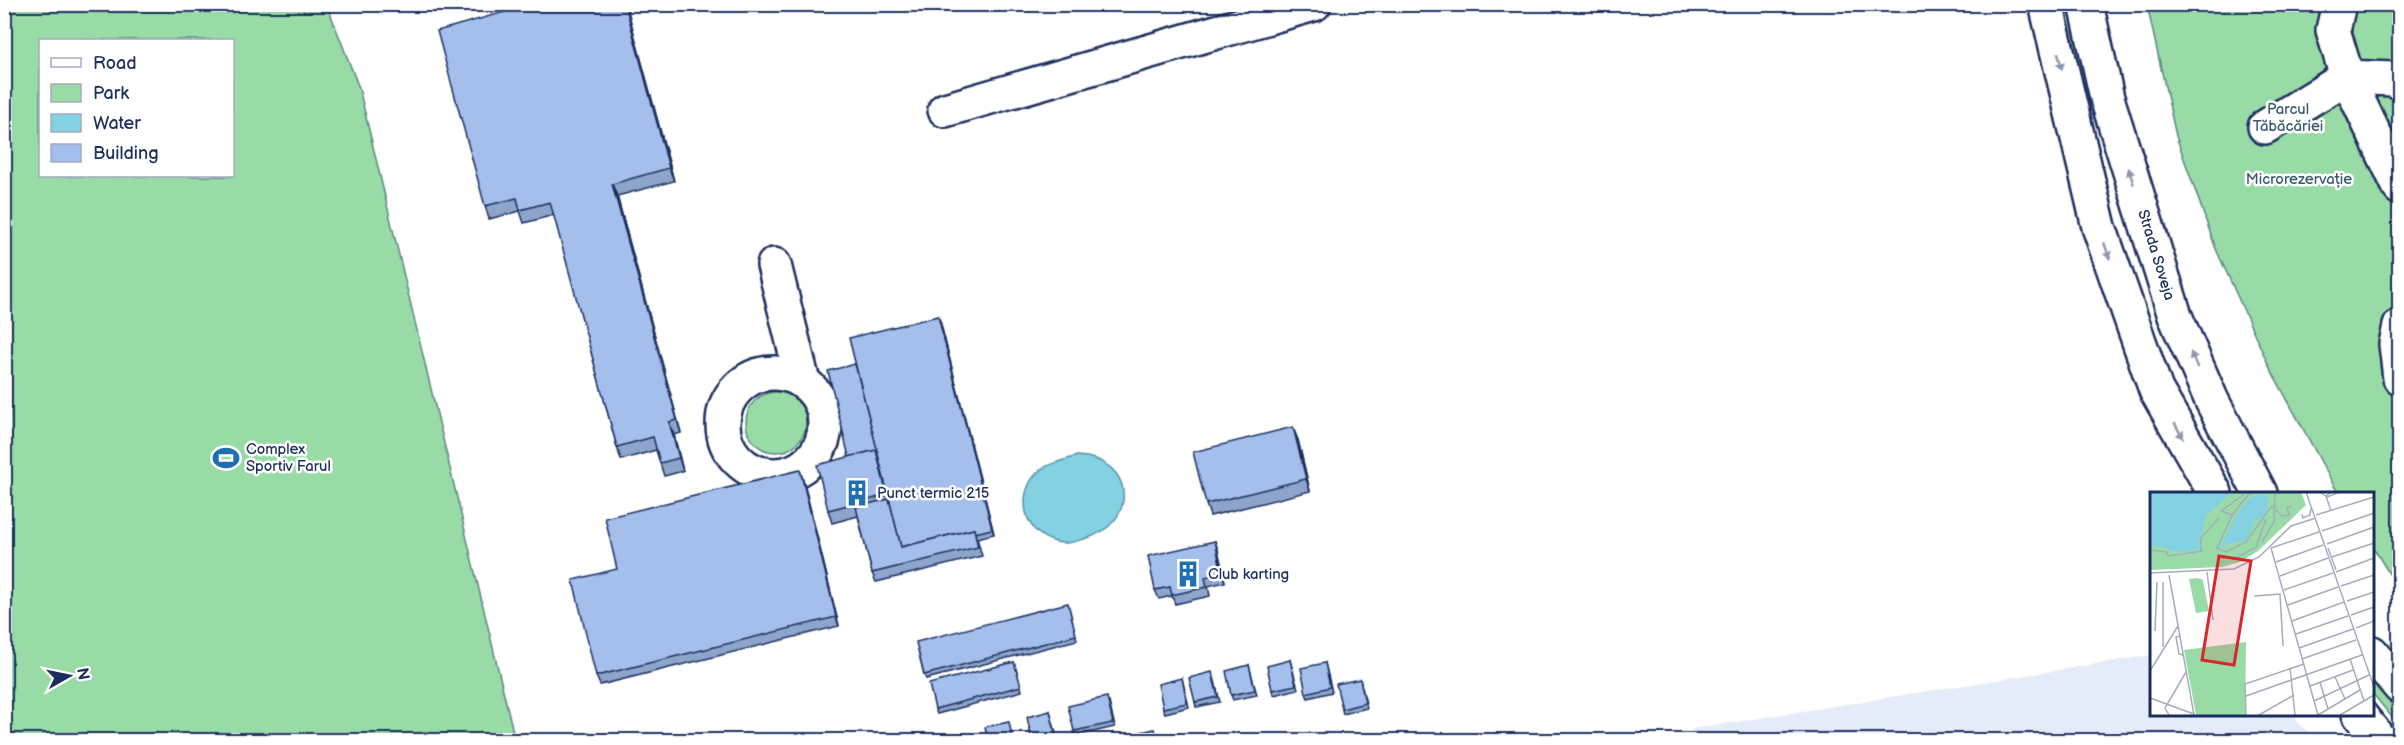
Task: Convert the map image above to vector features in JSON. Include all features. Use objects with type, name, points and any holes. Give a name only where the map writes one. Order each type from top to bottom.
[{"type":"main road","points":[[945,110],[1314,4]]},
{"type":"main road","points":[[2046,4],[2102,238],[2156,390],[2214,492]]},
{"type":"main road","name":"Strada Soveja","points":[[2086,4],[2107,98],[2175,316],[2212,401],[2259,492]]},
{"type":"main road","points":[[2339,4],[2333,30],[2347,76],[2400,188]]},
{"type":"main road","points":[[2265,126],[2347,76],[2392,79],[2400,82]]},
{"type":"main road","points":[[774,265],[803,382]]},
{"type":"main road","points":[[2400,326],[2396,344],[2400,378]]},
{"type":"main road","points":[[2374,654],[2400,687]]},
{"type":"main road","points":[[2360,715],[2380,741]]},
{"type":"shaded area","points":[[2150,655],[2150,715],[2294,715],[2316,740],[1694,740],[1692,729]]},
{"type":"green space","name":"Complex Sportiv Farul","points":[[4,5],[327,5],[359,88],[515,740],[5,740]]},
{"type":"green space","name":"Parcul Tăbăcăriei","points":[[2147,5],[2399,5],[2399,590],[2374,549],[2374,492],[2337,492],[2269,366],[2216,249],[2176,136]]},
{"type":"green space","points":[[770,392],[782,392],[798,400],[804,410],[806,422],[804,434],[798,444],[782,452],[770,452],[754,444],[746,428],[746,416],[754,400]]},
{"type":"green space","points":[[2374,674],[2399,703],[2399,726],[2374,695]]},
{"type":"water","points":[[1077,456],[1096,460],[1111,468],[1120,479],[1123,493],[1122,507],[1114,520],[1102,531],[1076,541],[1057,542],[1043,537],[1035,530],[1026,513],[1026,493],[1040,470]]},
{"type":"building","points":[[533,4],[625,4],[669,168],[612,184],[677,420],[669,422],[679,458],[660,463],[653,437],[617,447],[550,202],[520,210],[517,198],[485,206],[437,31]]},
{"type":"building","points":[[938,316],[992,529],[975,533],[974,529],[901,547],[849,338]]},
{"type":"building","points":[[855,364],[878,453],[876,450],[849,457],[828,371]]},
{"type":"building","points":[[1293,427],[1306,479],[1206,504],[1193,452]]},
{"type":"building","name":"Punct termic 215","points":[[876,450],[887,495],[828,510],[817,465]]},
{"type":"building","points":[[800,470],[836,617],[596,676],[573,580],[617,569],[605,518]]},
{"type":"building","points":[[889,499],[901,547],[974,529],[978,547],[872,573],[856,507]]},
{"type":"building","name":"Club karting","points":[[1215,541],[1222,573],[1205,577],[1207,587],[1172,595],[1170,587],[1155,590],[1148,556]]},
{"type":"building","points":[[1068,603],[1076,635],[924,675],[916,642]]},
{"type":"building","points":[[1290,660],[1296,685],[1272,690],[1267,666]]},
{"type":"building","points":[[1014,662],[1021,686],[935,709],[929,684]]},
{"type":"building","points":[[1325,663],[1330,687],[1306,693],[1301,668]]},
{"type":"building","points":[[1249,665],[1255,690],[1231,695],[1226,671]]},
{"type":"building","points":[[1212,672],[1218,697],[1195,702],[1189,678]]},
{"type":"building","points":[[1182,678],[1187,703],[1163,708],[1158,684]]},
{"type":"building","points":[[1360,679],[1365,703],[1342,709],[1336,684]]},
{"type":"building","points":[[1107,697],[1113,723],[1074,731],[1068,706]]},
{"type":"building","points":[[1050,711],[1056,736],[1032,741],[1027,717]]},
{"type":"building","points":[[1009,722],[1013,741],[988,741],[985,727]]},
{"type":"building","points":[[1155,729],[1158,741],[1133,741],[1131,734]]},
{"type":"place","name":"Complex Sportiv Farul","points":[[226,458]]},
{"type":"place","name":"Punct termic 215","points":[[857,493]]},
{"type":"place","name":"Club karting","points":[[1188,574]]},
{"type":"park label","name":"Microrezervație","points":[[2299,179]]}]
